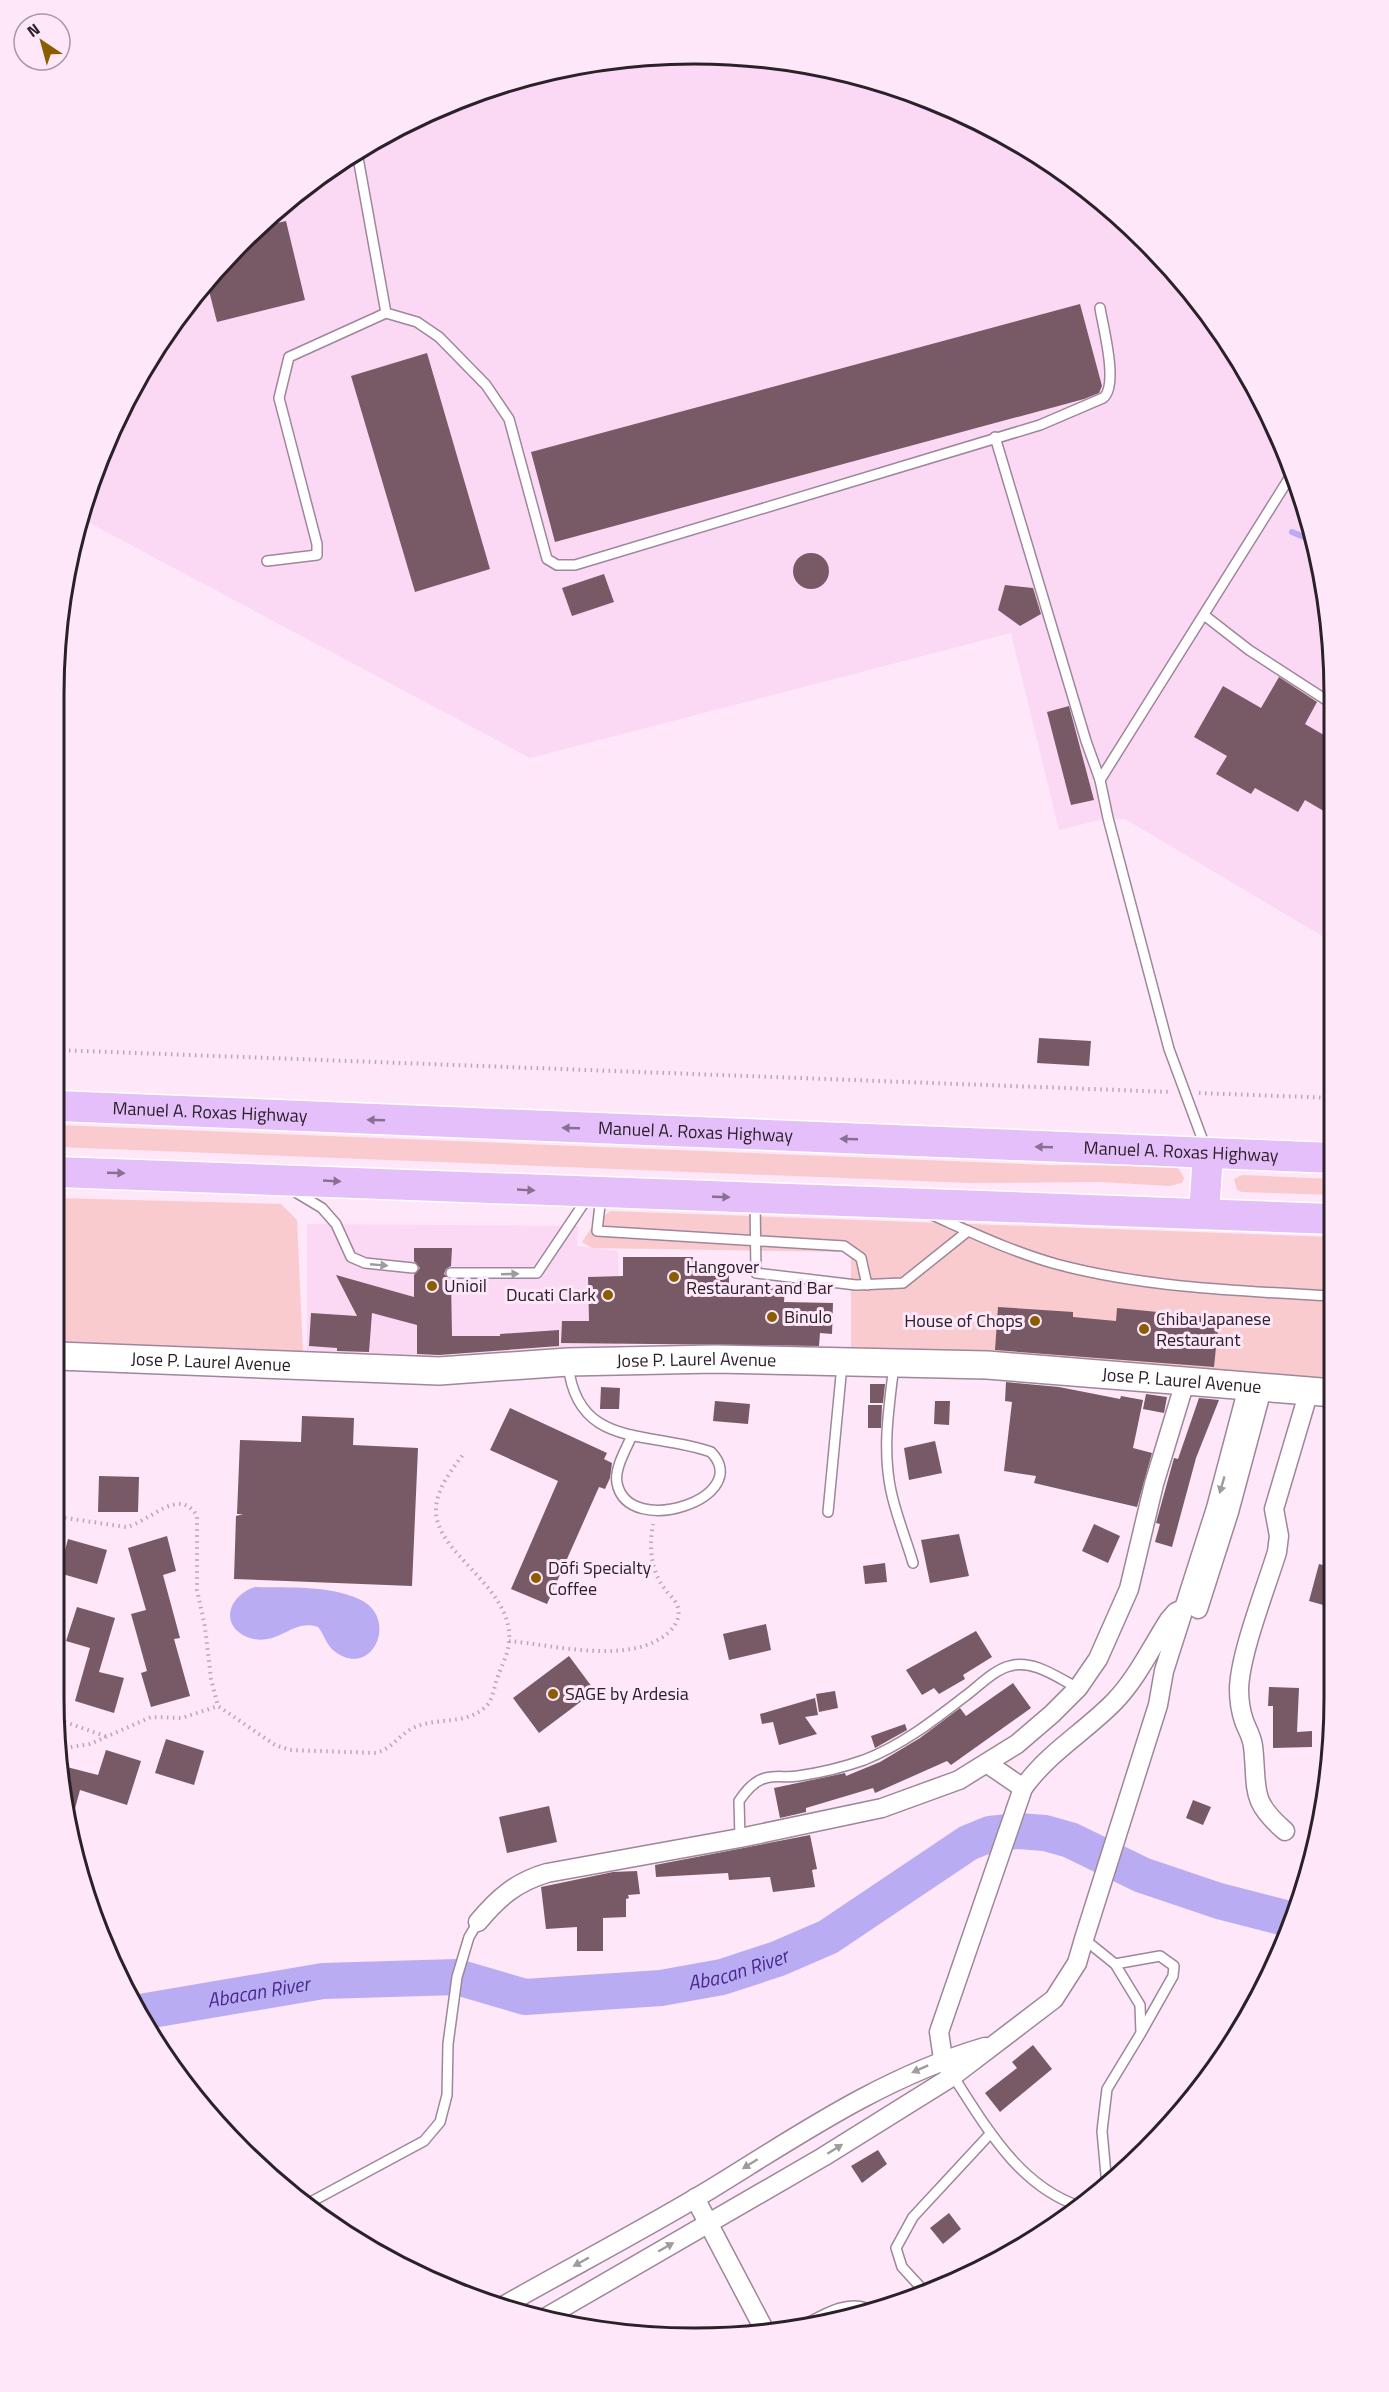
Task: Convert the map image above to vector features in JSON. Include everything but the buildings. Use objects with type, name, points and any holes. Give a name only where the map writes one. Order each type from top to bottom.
[{"type":"main road","name":"Manuel A. Roxas Highway","points":[[64,1106],[1324,1158]]},
{"type":"main road","points":[[1204,1214],[1208,1154]]},
{"type":"main road","points":[[64,1172],[252,1177],[596,1193],[1324,1219]]},
{"type":"street","name":"Jose P. Laurel Avenue","points":[[64,1356],[439,1371],[568,1362],[715,1359],[987,1365],[1321,1392]]},
{"type":"street","points":[[478,1922],[496,1901],[527,1879],[565,1869],[740,1838],[882,1808],[959,1780],[988,1764],[1052,1714],[1078,1688],[1098,1659],[1129,1589],[1154,1484],[1185,1382]]},
{"type":"street","points":[[556,2311],[813,2163],[953,2076],[1054,1999],[1077,1963],[1158,1705],[1164,1671],[1184,1634],[1222,1510],[1255,1388]]},
{"type":"street","points":[[1286,1831],[1266,1815],[1259,1803],[1253,1743],[1243,1719],[1239,1689],[1242,1669],[1277,1552],[1279,1536],[1274,1509],[1321,1392]]},
{"type":"street","points":[[953,2076],[943,2059],[939,2043],[942,2022],[1023,1788],[1050,1755],[1118,1698],[1128,1686],[1169,1620],[1192,1608]]},
{"type":"street","points":[[988,1764],[1023,1788]]},
{"type":"street","points":[[513,2300],[695,2198],[846,2107],[943,2059],[995,2044]]},
{"type":"street","points":[[695,2198],[710,2222],[761,2324]]},
{"type":"lane","points":[[359,162],[386,313]]},
{"type":"lane","points":[[267,561],[317,555],[317,544],[279,398],[289,357],[386,313],[417,322],[439,337],[486,385],[509,419],[546,559],[557,565],[575,565],[1040,425],[1108,393],[1112,381],[1100,308]]},
{"type":"lane","points":[[995,437],[1086,741],[1100,780],[1159,1014],[1208,1154]]},
{"type":"lane","points":[[1100,780],[1287,481]]},
{"type":"lane","points":[[1204,615],[1249,650],[1324,699]]},
{"type":"lane","points":[[252,1177],[306,1196],[322,1208],[336,1224],[351,1257],[365,1263],[413,1268]]},
{"type":"lane","points":[[596,1193],[597,1231],[844,1246],[861,1258],[867,1285]]},
{"type":"lane","points":[[451,1273],[537,1273],[596,1193]]},
{"type":"lane","points":[[755,1198],[756,1273],[867,1285],[903,1283],[968,1231]]},
{"type":"lane","points":[[905,1203],[1008,1249],[1057,1264],[1124,1278],[1208,1289],[1324,1295]]},
{"type":"lane","points":[[568,1362],[570,1382],[580,1408],[599,1424],[632,1435],[711,1452],[717,1458],[721,1468],[720,1478],[706,1497],[675,1508],[656,1511],[642,1509],[624,1496],[617,1482],[620,1466],[632,1435]]},
{"type":"lane","points":[[828,1512],[842,1362]]},
{"type":"lane","points":[[894,1363],[887,1418],[887,1469],[891,1492],[913,1563]]},
{"type":"lane","points":[[740,1838],[739,1801],[754,1784],[765,1778],[797,1777],[835,1768],[890,1748],[922,1729],[992,1675],[1010,1666],[1025,1665],[1043,1669],[1078,1688]]},
{"type":"lane","points":[[315,2200],[424,2141],[440,2122],[447,2095],[448,2044],[457,1977],[469,1937],[478,1922]]},
{"type":"lane","points":[[1084,1939],[1115,1964],[1140,2006],[1141,2033]]},
{"type":"lane","points":[[1106,2174],[1102,2131],[1107,2090],[1173,1976],[1174,1966],[1161,1956],[1115,1964]]},
{"type":"lane","points":[[953,2076],[990,2134],[1031,2180],[1055,2198],[1070,2203]]},
{"type":"lane","points":[[919,2286],[902,2267],[897,2258],[896,2248],[913,2217],[990,2134]]},
{"type":"path","points":[[64,1050],[1324,1098]]},
{"type":"path","points":[[64,1518],[126,1527],[137,1525],[174,1503],[184,1504],[193,1509],[197,1523],[197,1590],[206,1627],[211,1679],[218,1706],[275,1745],[291,1750],[376,1753],[388,1749],[413,1728],[461,1719],[485,1708],[492,1700],[509,1641],[506,1621],[492,1590],[463,1560],[444,1535],[436,1511],[440,1488],[464,1453]]},
{"type":"path","points":[[509,1641],[609,1651],[632,1650],[652,1644],[667,1634],[676,1624],[679,1615],[677,1606],[664,1588],[653,1565],[651,1537],[656,1511]]},
{"type":"path","points":[[67,1748],[90,1744],[151,1717],[183,1718],[218,1706]]},
{"type":"path","points":[[65,1722],[109,1737]]},
{"type":"shaded area","points":[[694,64],[777,70],[858,86],[936,112],[973,129],[1045,171],[1110,221],[1168,279],[1194,311],[1218,344],[1260,416],[1277,453],[1303,531],[1319,612],[1324,694],[1324,937],[1125,819],[1108,818],[1059,830],[1011,633],[530,758],[89,523],[112,453],[129,416],[171,344],[221,279],[249,249],[279,221],[344,171],[416,129],[453,112],[531,86],[612,70],[653,66]]},
{"type":"shaded area","points":[[64,1125],[1049,1165],[1172,1166],[1179,1169],[1184,1178],[1182,1183],[1169,1186],[1100,1182],[970,1183],[64,1147]]},
{"type":"shaded area","points":[[1242,1175],[1324,1179],[1324,1195],[1242,1192],[1237,1190],[1234,1179]]},
{"type":"shaded area","points":[[64,1198],[281,1204],[297,1220],[303,1353],[64,1344]]},
{"type":"shaded area","points":[[610,1211],[1324,1237],[1324,1377],[1223,1374],[851,1349],[851,1252],[592,1248],[582,1242],[592,1227]]},
{"type":"shaded area","points":[[307,1224],[578,1226],[577,1246],[618,1251],[621,1348],[473,1359],[307,1354]]},
{"type":"shaded area","points":[[255,1587],[321,1589],[359,1599],[372,1608],[378,1619],[379,1632],[376,1644],[369,1653],[359,1658],[347,1658],[331,1648],[318,1627],[309,1625],[300,1626],[267,1639],[258,1640],[247,1637],[232,1625],[231,1610],[239,1596]]},
{"type":"waterway","points":[[1292,532],[1304,537]]},
{"type":"waterway","name":"Abacan River","points":[[148,2011],[323,1981],[457,1977],[525,1997],[661,1988],[722,1977],[777,1959],[828,1937],[968,1843],[990,1834],[1018,1831],[1045,1833],[1070,1840],[1142,1875],[1219,1901],[1285,1918]]},
{"type":"place","name":"Hangover Restaurant and Bar","points":[[674,1277]]},
{"type":"place","name":"Unioil","points":[[432,1286]]},
{"type":"place","name":"Ducati Clark","points":[[608,1295]]},
{"type":"place","name":"Binulo","points":[[772,1317]]},
{"type":"place","name":"House of Chops","points":[[1035,1321]]},
{"type":"place","name":"Chiba Japanese Restaurant","points":[[1144,1329]]},
{"type":"place","name":"Dōfi Specialty Coffee","points":[[536,1578]]},
{"type":"place","name":"SAGE by Ardesia","points":[[553,1694]]}]
